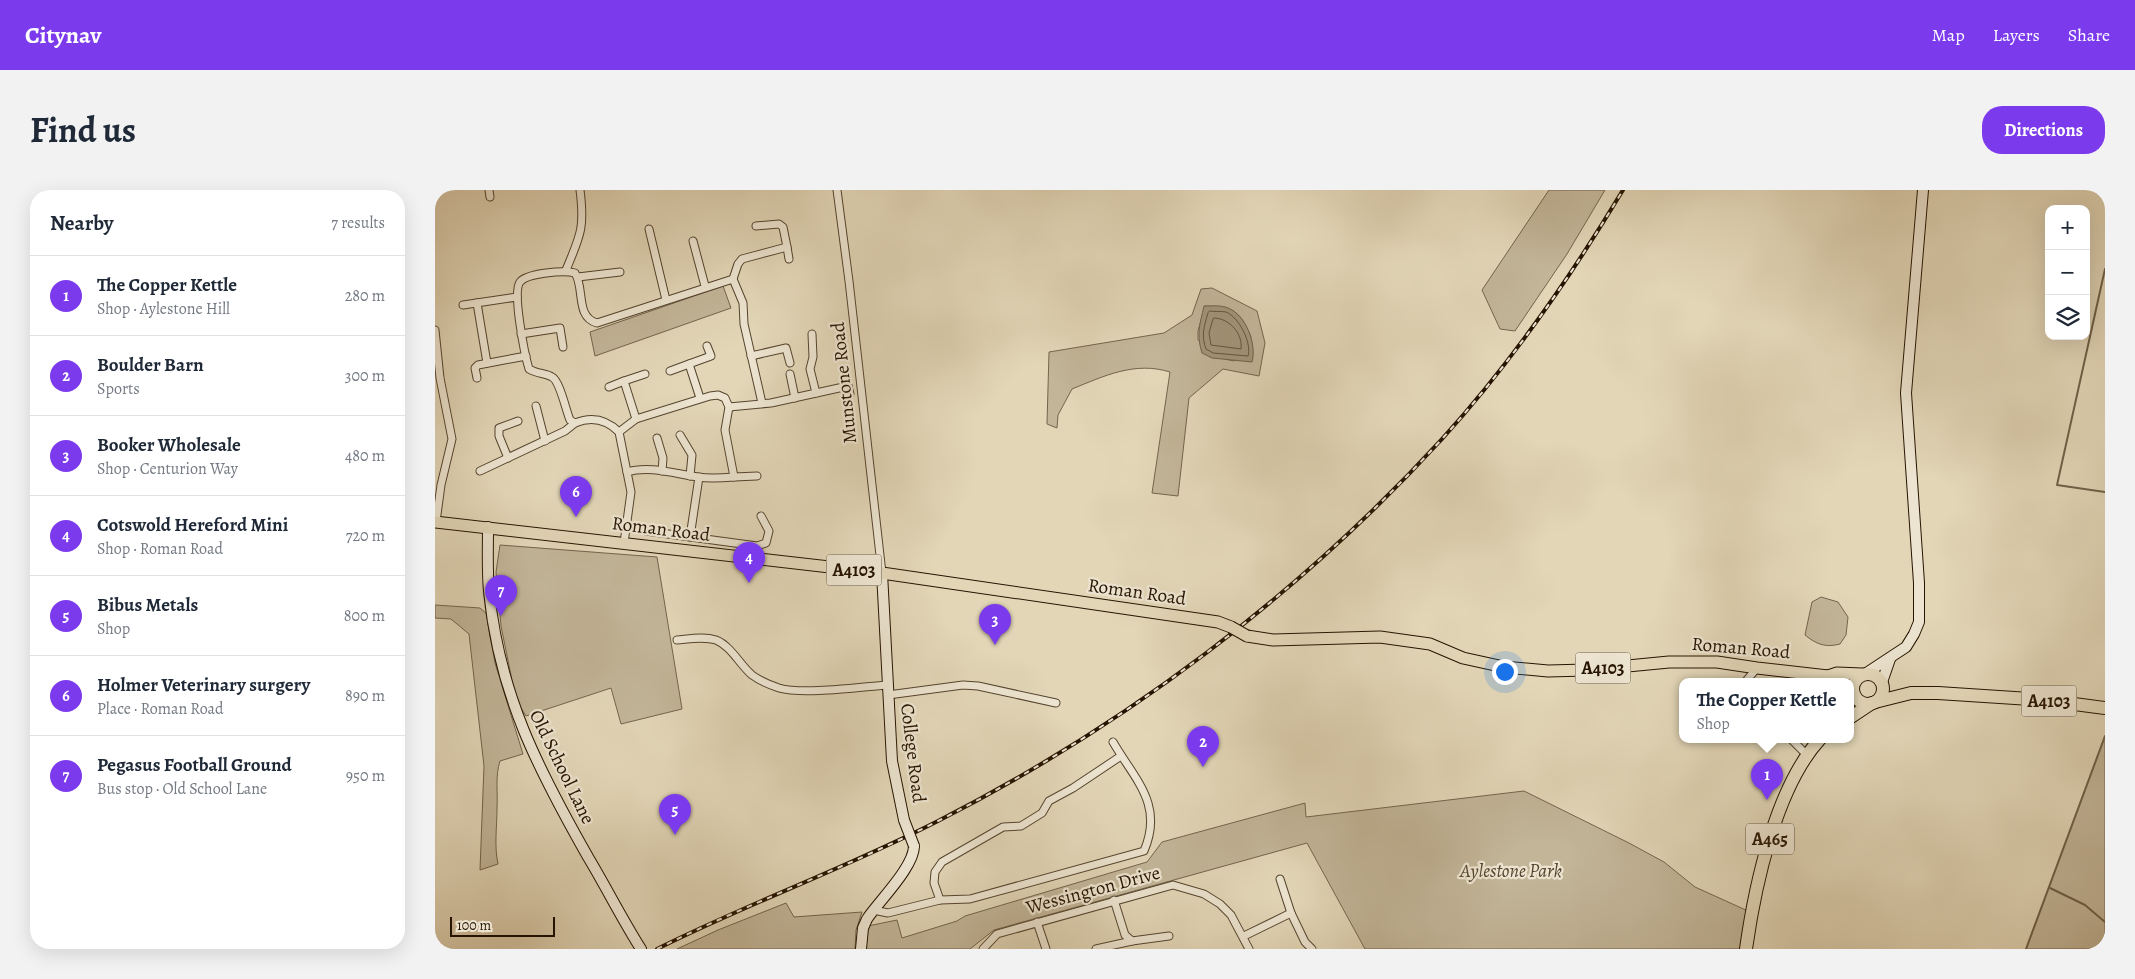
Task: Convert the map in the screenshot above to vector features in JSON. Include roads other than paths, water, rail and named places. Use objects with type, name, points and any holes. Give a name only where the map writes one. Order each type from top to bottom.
[{"type":"highway","name":"A4103","points":[[1863,674],[1875,675],[1882,683],[1911,693],[1993,696],[2105,708]]},
{"type":"highway","points":[[1854,683],[1863,674]]},
{"type":"highway","points":[[1854,715],[1874,703],[1881,696],[1882,683]]},
{"type":"highway","name":"A4103","points":[[1874,703],[1911,693]]},
{"type":"highway","points":[[1854,697],[1859,702],[1874,703]]},
{"type":"highway","name":"A465","points":[[1746,949],[1749,926],[1769,841],[1806,754],[1816,743]]},
{"type":"main road","name":"Roman Road","points":[[435,522],[488,526],[881,573],[1218,622],[1247,636],[1273,640],[1380,637],[1430,644],[1463,658],[1505,667],[1548,671],[1586,670],[1669,662],[1717,662],[1833,678]]},
{"type":"main road","name":"Roman Road","points":[[1829,676],[1837,673],[1863,674]]},
{"type":"street","points":[[566,270],[582,230],[580,190]]},
{"type":"street","name":"Munstone Road","points":[[837,190],[849,281],[881,573]]},
{"type":"street","points":[[1863,674],[1905,648],[1919,622],[1919,583],[1906,393],[1923,190]]},
{"type":"street","points":[[756,226],[779,224],[783,227],[789,259]]},
{"type":"street","points":[[649,229],[666,300]]},
{"type":"street","points":[[693,241],[705,286]]},
{"type":"street","points":[[762,403],[744,324],[743,303],[733,278],[742,259],[787,247]]},
{"type":"street","points":[[575,423],[570,420],[557,381],[551,376],[529,370],[521,334],[517,297],[519,284],[527,277],[566,270],[575,272],[578,278],[583,310],[592,321],[603,322],[733,278]]},
{"type":"street","points":[[578,278],[619,272]]},
{"type":"street","points":[[463,305],[517,297]]},
{"type":"street","points":[[477,303],[487,363]]},
{"type":"street","points":[[521,334],[560,328],[563,347]]},
{"type":"street","points":[[435,330],[437,378],[452,439],[441,485],[435,522]]},
{"type":"street","points":[[812,334],[813,357],[810,369],[816,394]]},
{"type":"street","points":[[670,370],[711,356],[707,346]]},
{"type":"street","points":[[751,356],[786,348],[790,364]]},
{"type":"street","points":[[477,378],[475,368],[479,365],[526,356]]},
{"type":"street","points":[[689,364],[700,398]]},
{"type":"street","points":[[609,387],[645,374]]},
{"type":"street","points":[[790,374],[795,398]]},
{"type":"street","points":[[845,377],[850,394]]},
{"type":"street","points":[[624,381],[636,419]]},
{"type":"street","points":[[729,407],[771,403],[847,386]]},
{"type":"street","points":[[619,432],[636,419],[700,398],[718,395],[725,398],[729,407],[725,430],[734,477]]},
{"type":"street","points":[[537,406],[545,441]]},
{"type":"street","points":[[480,471],[545,441],[585,419],[596,418],[613,426],[619,432],[631,492],[624,543]]},
{"type":"street","points":[[508,458],[499,436],[499,428],[518,421]]},
{"type":"street","points":[[680,435],[692,455],[690,476]]},
{"type":"street","points":[[657,438],[663,458],[662,471]]},
{"type":"street","points":[[627,472],[635,469],[662,471],[715,479],[757,476]]},
{"type":"street","points":[[690,537],[699,477]]},
{"type":"street","points":[[646,531],[757,546],[766,543],[769,531],[761,516]]},
{"type":"street","name":"Old School Lane","points":[[488,526],[490,599],[503,670],[514,707],[533,754],[552,793],[639,945]]},
{"type":"street","name":"College Road","points":[[861,949],[863,928],[873,910],[903,870],[913,853],[913,846],[904,820],[892,762],[881,573]]},
{"type":"street","points":[[677,640],[702,638],[716,640],[725,646],[752,674],[764,682],[781,688],[803,690],[887,690],[970,685],[1056,703]]},
{"type":"street","points":[[1882,683],[1890,659]]},
{"type":"street","points":[[1749,678],[1757,668]]},
{"type":"street","points":[[873,910],[888,913],[940,900],[970,899],[1144,850],[1150,837],[1153,820],[1147,798],[1113,742]]},
{"type":"street","points":[[1795,743],[1806,754]]},
{"type":"street","points":[[940,900],[934,883],[935,872],[943,862],[1003,827],[1021,826],[1042,814],[1049,801],[1073,788],[1121,756]]},
{"type":"street","points":[[1280,879],[1291,913],[1305,942],[1312,949]]},
{"type":"street","name":"Wessington Drive","points":[[983,949],[997,934],[1173,885],[1189,888],[1204,894],[1220,904],[1231,915],[1249,949]]},
{"type":"street","points":[[1114,900],[1125,934],[1132,941]]},
{"type":"street","points":[[1243,936],[1291,913]]},
{"type":"street","points":[[1037,922],[1046,949]]},
{"type":"street","points":[[1097,949],[1132,941],[1169,936]]},
{"type":"water","points":[[1204,306],[1226,307],[1240,317],[1249,331],[1253,347],[1252,362],[1212,358],[1202,353],[1199,335]]},
{"type":"waterway","points":[[2105,269],[2057,485],[2105,492]]},
{"type":"waterway","points":[[2026,949],[2105,736]]},
{"type":"waterway","points":[[2050,888],[2085,905],[2105,922]]},
{"type":"railway","points":[[657,949],[938,821],[1076,743],[1142,699],[1207,652],[1269,603],[1329,551],[1387,496],[1442,439],[1492,380],[1539,319],[1623,190]]},
{"type":"place","name":"Holmer Veterinary surgery","points":[[576,517]]},
{"type":"place","name":"Cotswold Hereford Mini","points":[[749,583]]},
{"type":"place","name":"Pegasus Football Ground","points":[[501,616]]},
{"type":"place","name":"Booker Wholesale","points":[[995,645]]},
{"type":"place","name":"Boulder Barn","points":[[1203,767]]},
{"type":"place","name":"The Copper Kettle","points":[[1767,800]]},
{"type":"place","name":"Bibus Metals","points":[[675,835]]},
{"type":"park label","name":"Aylestone Park","points":[[1511,871]]}]
